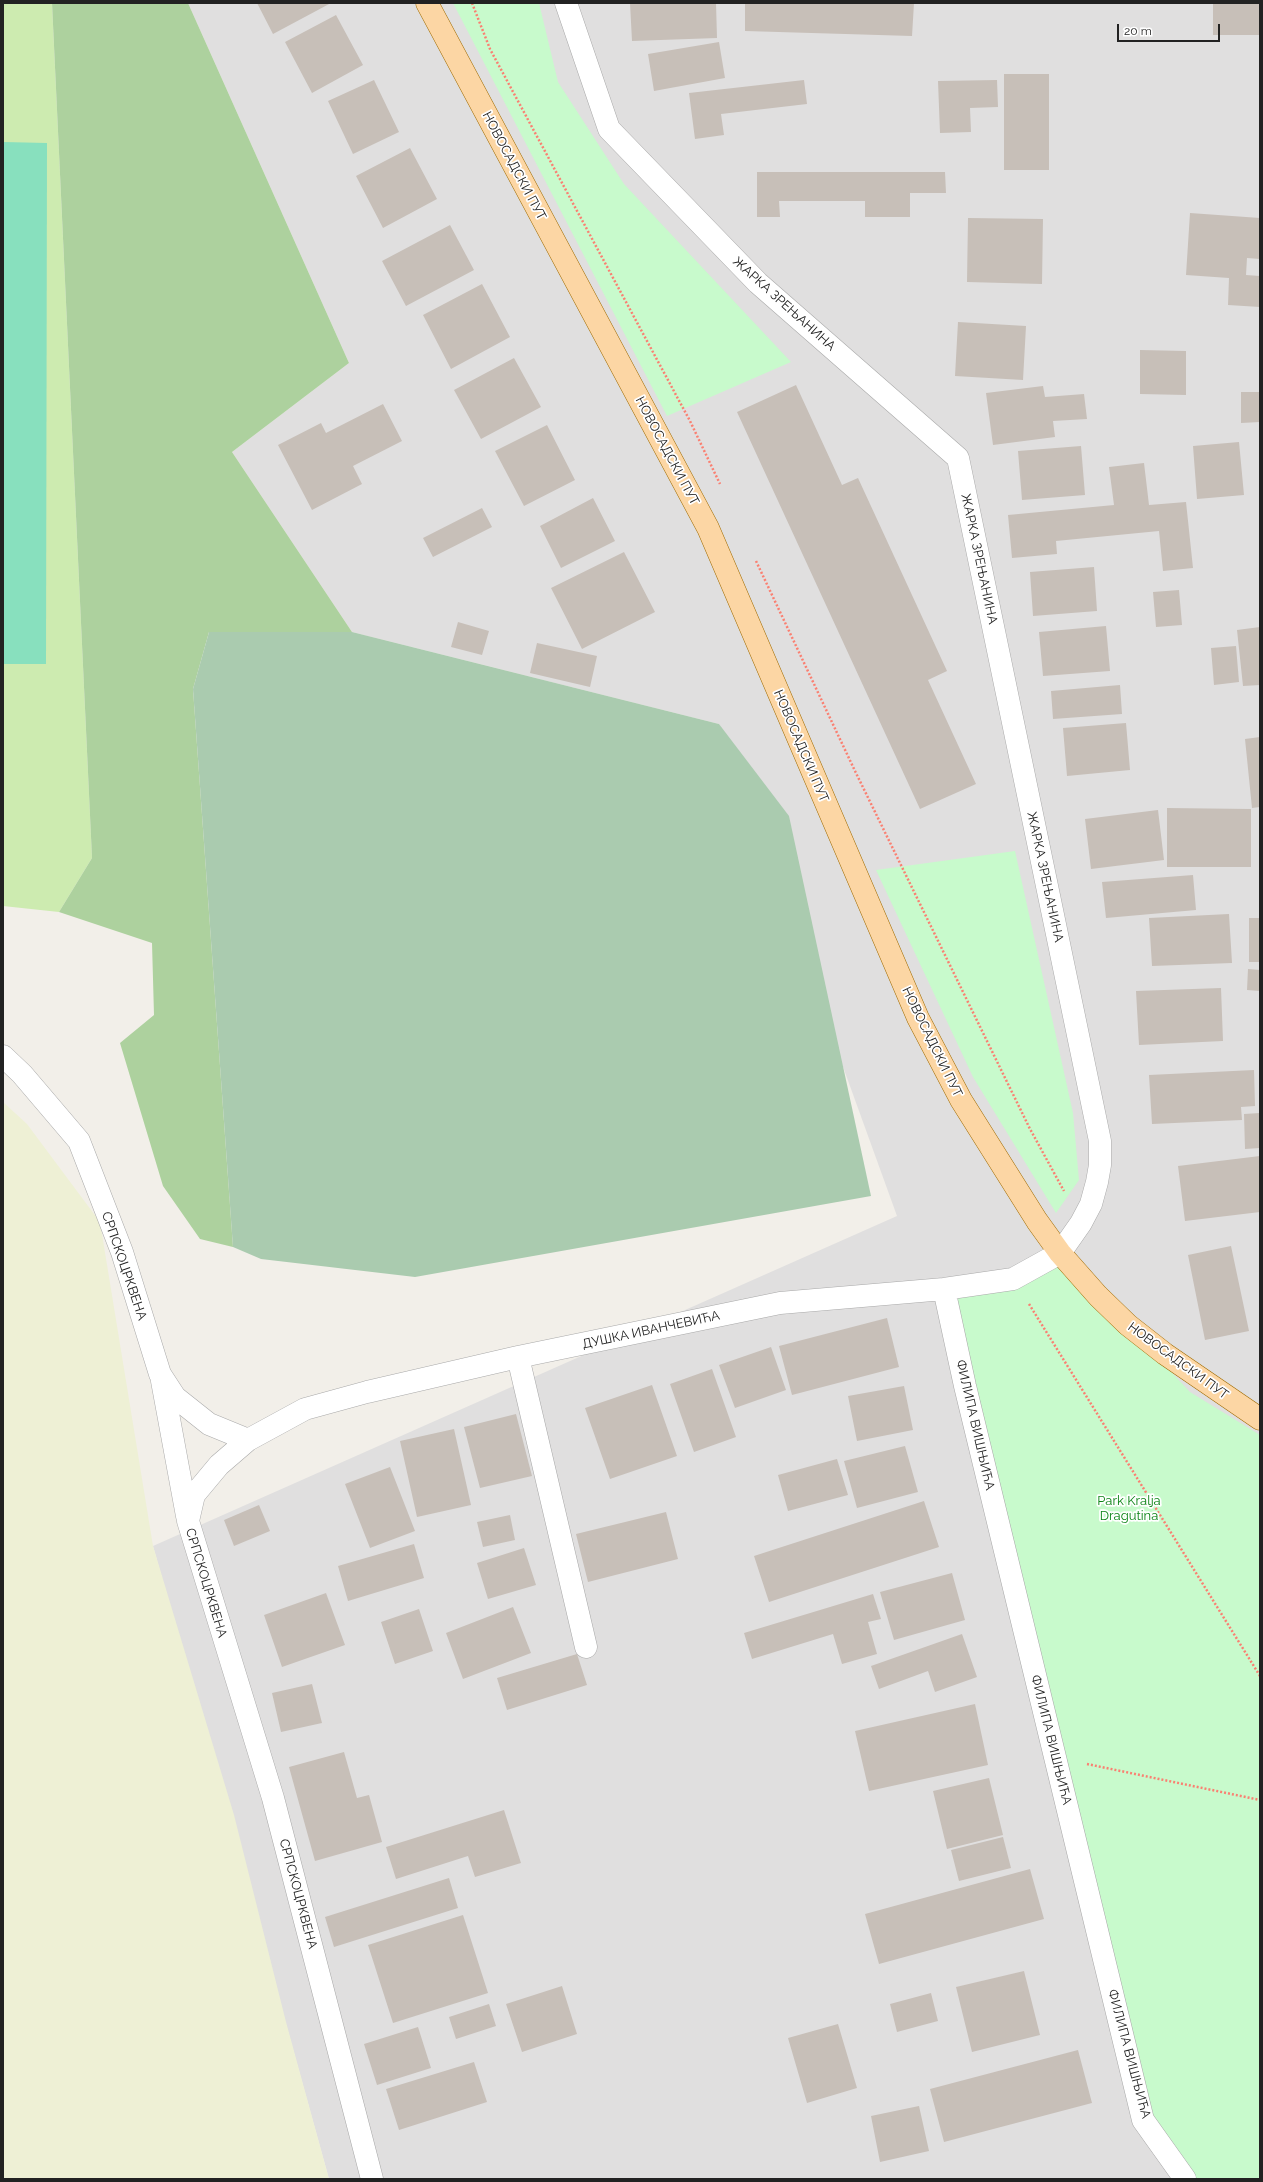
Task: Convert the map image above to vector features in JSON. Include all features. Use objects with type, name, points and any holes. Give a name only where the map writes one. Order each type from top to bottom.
[{"type":"main road","name":"НОВОСАДСКИ ПУТ","points":[[427,3],[708,528],[918,1018],[961,1100],[1037,1221],[1060,1253],[1098,1296],[1128,1325],[1165,1354],[1260,1419]]},
{"type":"street","name":"ЖАРКА ЗРЕЊАНИНА","points":[[566,3],[609,129],[758,283],[958,458],[1100,1141],[1100,1165],[1091,1204],[1081,1223],[1060,1253]]},
{"type":"street","name":"СРПСКОЦРКВЕНА","points":[[3,1056],[22,1074],[79,1141],[122,1252],[160,1374],[174,1397],[209,1424],[248,1440],[219,1465],[194,1495],[188,1522],[273,1798],[372,2179]]},
{"type":"street","name":"ДУШКА ИВАНЧЕВИЋА","points":[[248,1440],[305,1409],[367,1392],[518,1357],[780,1303],[944,1289],[1013,1279],[1060,1253]]},
{"type":"street","name":"ФИЛИПА ВИШЊИЋА","points":[[944,1289],[967,1394],[1143,2120],[1185,2179]]},
{"type":"street","points":[[518,1357],[586,1647]]},
{"type":"street","points":[[160,1374],[188,1522]]},
{"type":"path","points":[[1013,1279],[1260,1676]]},
{"type":"path","points":[[1055,1757],[1260,1800]]},
{"type":"shaded area","points":[[188,3],[1260,3],[1260,2179],[329,2179],[153,1546],[897,1216],[719,724],[352,632],[232,452],[349,363]]},
{"type":"green space","points":[[3,3],[52,3],[92,858],[59,912],[3,906]]},
{"type":"green space","points":[[52,3],[188,3],[349,363],[232,452],[352,632],[209,632],[193,689],[233,1247],[200,1239],[163,1186],[120,1043],[154,1015],[152,943],[59,912],[92,858]]},
{"type":"green space","points":[[453,3],[539,3],[558,82],[624,184],[791,362],[667,416]]},
{"type":"green space","points":[[3,142],[47,143],[46,664],[3,664]]},
{"type":"green space","points":[[209,632],[352,632],[719,724],[789,816],[871,1196],[415,1277],[261,1259],[233,1247],[193,689]]},
{"type":"green space","points":[[1015,851],[1073,1113],[1079,1180],[1056,1213],[973,1077],[876,870]]},
{"type":"green space","points":[[3,1102],[27,1124],[100,1222],[153,1546],[234,1815],[286,2022],[329,2179],[3,2179]]},
{"type":"green space","name":"Park Kralja Dragutina","points":[[1060,1253],[1190,1392],[1260,1435],[1260,2179],[1185,2179],[1143,2120],[944,1289]]},
{"type":"building","points":[[257,3],[331,3],[273,34]]},
{"type":"building","points":[[630,3],[716,3],[717,38],[632,41]]},
{"type":"building","points":[[745,3],[914,3],[912,36],[745,31]]},
{"type":"building","points":[[1213,3],[1260,3],[1260,35],[1213,35]]},
{"type":"building","points":[[336,15],[363,65],[312,93],[285,42]]},
{"type":"building","points":[[719,42],[725,78],[654,91],[648,54]]},
{"type":"building","points":[[1004,74],[1049,74],[1049,170],[1004,170]]},
{"type":"building","points":[[374,80],[399,132],[353,154],[328,101]]},
{"type":"building","points":[[804,80],[807,104],[721,114],[724,135],[695,139],[689,93]]},
{"type":"building","points":[[997,80],[998,107],[970,108],[971,132],[940,133],[938,81]]},
{"type":"building","points":[[410,148],[437,199],[383,228],[356,176]]},
{"type":"building","points":[[757,172],[945,172],[946,193],[910,193],[910,217],[865,217],[865,201],[779,201],[780,217],[757,217]]},
{"type":"building","points":[[1190,213],[1260,218],[1260,259],[1247,258],[1246,275],[1260,276],[1260,307],[1228,305],[1229,278],[1186,275]]},
{"type":"building","points":[[968,218],[1043,219],[1042,284],[967,282]]},
{"type":"building","points":[[450,225],[474,270],[406,306],[382,261]]},
{"type":"building","points":[[482,284],[510,337],[451,369],[423,315]]},
{"type":"building","points":[[958,322],[1026,326],[1023,380],[955,376]]},
{"type":"building","points":[[1140,350],[1186,351],[1186,395],[1140,394]]},
{"type":"building","points":[[514,358],[541,407],[481,439],[454,390]]},
{"type":"building","points":[[796,385],[842,485],[858,478],[947,671],[928,680],[976,784],[920,809],[737,412]]},
{"type":"building","points":[[1043,386],[1045,397],[1084,394],[1087,419],[1053,421],[1055,437],[993,445],[986,393]]},
{"type":"building","points":[[1241,392],[1260,392],[1260,422],[1241,423]]},
{"type":"building","points":[[383,404],[402,441],[353,466],[362,484],[312,510],[278,445],[321,423],[326,433]]},
{"type":"building","points":[[547,425],[575,480],[524,506],[495,451]]},
{"type":"building","points":[[1239,442],[1244,495],[1197,499],[1193,446]]},
{"type":"building","points":[[1081,446],[1085,495],[1022,500],[1018,451]]},
{"type":"building","points":[[1144,463],[1149,505],[1186,502],[1193,568],[1163,571],[1159,531],[1056,541],[1057,554],[1012,558],[1008,515],[1114,505],[1109,467]]},
{"type":"building","points":[[593,498],[615,541],[561,568],[540,526]]},
{"type":"building","points":[[482,508],[492,527],[433,557],[423,538]]},
{"type":"building","points":[[624,552],[655,612],[582,649],[551,588]]},
{"type":"building","points":[[1094,567],[1097,611],[1033,616],[1030,572]]},
{"type":"building","points":[[1179,590],[1182,625],[1156,627],[1153,592]]},
{"type":"building","points":[[458,622],[489,631],[482,655],[451,647]]},
{"type":"building","points":[[1106,626],[1110,671],[1043,676],[1039,632]]},
{"type":"building","points":[[1260,627],[1260,685],[1243,686],[1237,630]]},
{"type":"building","points":[[537,643],[597,656],[590,687],[530,673]]},
{"type":"building","points":[[1236,646],[1239,682],[1214,685],[1211,648]]},
{"type":"building","points":[[1120,685],[1122,714],[1053,719],[1051,691]]},
{"type":"building","points":[[1126,723],[1130,770],[1067,776],[1063,728]]},
{"type":"building","points":[[1260,737],[1260,807],[1252,808],[1245,739]]},
{"type":"building","points":[[1167,808],[1251,809],[1251,867],[1167,867]]},
{"type":"building","points":[[1158,810],[1164,860],[1091,869],[1085,819]]},
{"type":"building","points":[[1193,875],[1196,910],[1106,918],[1102,882]]},
{"type":"building","points":[[1229,914],[1232,963],[1152,966],[1149,918]]},
{"type":"building","points":[[1249,918],[1260,918],[1260,962],[1249,962]]},
{"type":"building","points":[[1248,969],[1260,970],[1260,991],[1247,990]]},
{"type":"building","points":[[1221,988],[1223,1041],[1139,1045],[1136,991]]},
{"type":"building","points":[[1254,1070],[1255,1106],[1241,1107],[1242,1120],[1152,1124],[1149,1075]]},
{"type":"building","points":[[1260,1113],[1260,1148],[1245,1149],[1244,1114]]},
{"type":"building","points":[[1260,1156],[1260,1212],[1185,1221],[1178,1166]]},
{"type":"building","points":[[1231,1246],[1249,1331],[1205,1340],[1188,1255]]},
{"type":"building","points":[[887,1318],[899,1367],[792,1395],[779,1346]]},
{"type":"building","points":[[771,1347],[786,1390],[735,1408],[719,1365]]},
{"type":"building","points":[[712,1369],[736,1437],[694,1452],[670,1384]]},
{"type":"building","points":[[652,1385],[677,1456],[610,1479],[585,1408]]},
{"type":"building","points":[[904,1386],[913,1430],[857,1441],[848,1396]]},
{"type":"building","points":[[516,1414],[532,1476],[480,1488],[464,1427]]},
{"type":"building","points":[[454,1429],[471,1505],[417,1517],[400,1441]]},
{"type":"building","points":[[905,1446],[918,1492],[857,1508],[844,1461]]},
{"type":"building","points":[[837,1459],[848,1495],[788,1511],[778,1475]]},
{"type":"building","points":[[390,1467],[415,1531],[370,1548],[345,1484]]},
{"type":"building","points":[[924,1501],[939,1547],[769,1602],[754,1556]]},
{"type":"building","points":[[259,1505],[270,1531],[234,1546],[224,1520]]},
{"type":"building","points":[[666,1512],[678,1559],[588,1582],[576,1534]]},
{"type":"building","points":[[510,1515],[515,1540],[483,1547],[477,1522]]},
{"type":"building","points":[[414,1544],[424,1578],[348,1601],[338,1566]]},
{"type":"building","points":[[524,1548],[536,1585],[488,1599],[477,1563]]},
{"type":"building","points":[[952,1573],[965,1620],[894,1640],[880,1592]]},
{"type":"building","points":[[326,1593],[345,1645],[282,1667],[264,1615]]},
{"type":"building","points":[[873,1594],[881,1619],[868,1622],[877,1654],[842,1664],[833,1634],[752,1659],[744,1633]]},
{"type":"building","points":[[513,1607],[531,1653],[463,1679],[446,1633]]},
{"type":"building","points":[[419,1609],[433,1651],[395,1664],[381,1622]]},
{"type":"building","points":[[962,1634],[977,1677],[935,1692],[928,1671],[879,1689],[871,1666]]},
{"type":"building","points":[[577,1654],[587,1685],[507,1710],[497,1678]]},
{"type":"building","points":[[312,1684],[322,1723],[281,1732],[272,1693]]},
{"type":"building","points":[[975,1704],[988,1765],[869,1791],[855,1731]]},
{"type":"building","points":[[344,1752],[357,1798],[369,1795],[382,1842],[315,1861],[289,1767]]},
{"type":"building","points":[[989,1778],[1003,1835],[947,1849],[933,1791]]},
{"type":"building","points":[[504,1810],[521,1863],[475,1877],[468,1856],[396,1879],[386,1847]]},
{"type":"building","points":[[1003,1837],[1011,1868],[959,1881],[951,1850]]},
{"type":"building","points":[[1030,1869],[1044,1919],[879,1964],[865,1914]]},
{"type":"building","points":[[449,1878],[458,1908],[334,1947],[325,1917]]},
{"type":"building","points":[[463,1915],[488,1993],[393,2023],[368,1945]]},
{"type":"building","points":[[1024,1971],[1040,2035],[972,2052],[956,1987]]},
{"type":"building","points":[[562,1986],[577,2034],[522,2052],[506,2004]]},
{"type":"building","points":[[931,1993],[938,2021],[897,2032],[890,2004]]},
{"type":"building","points":[[489,2004],[496,2026],[456,2039],[449,2017]]},
{"type":"building","points":[[838,2024],[857,2088],[807,2103],[788,2038]]},
{"type":"building","points":[[418,2027],[431,2068],[377,2085],[364,2044]]},
{"type":"building","points":[[1078,2050],[1092,2103],[944,2142],[930,2089]]},
{"type":"building","points":[[474,2062],[487,2102],[399,2130],[386,2089]]},
{"type":"building","points":[[919,2106],[929,2151],[880,2162],[871,2116]]}]
